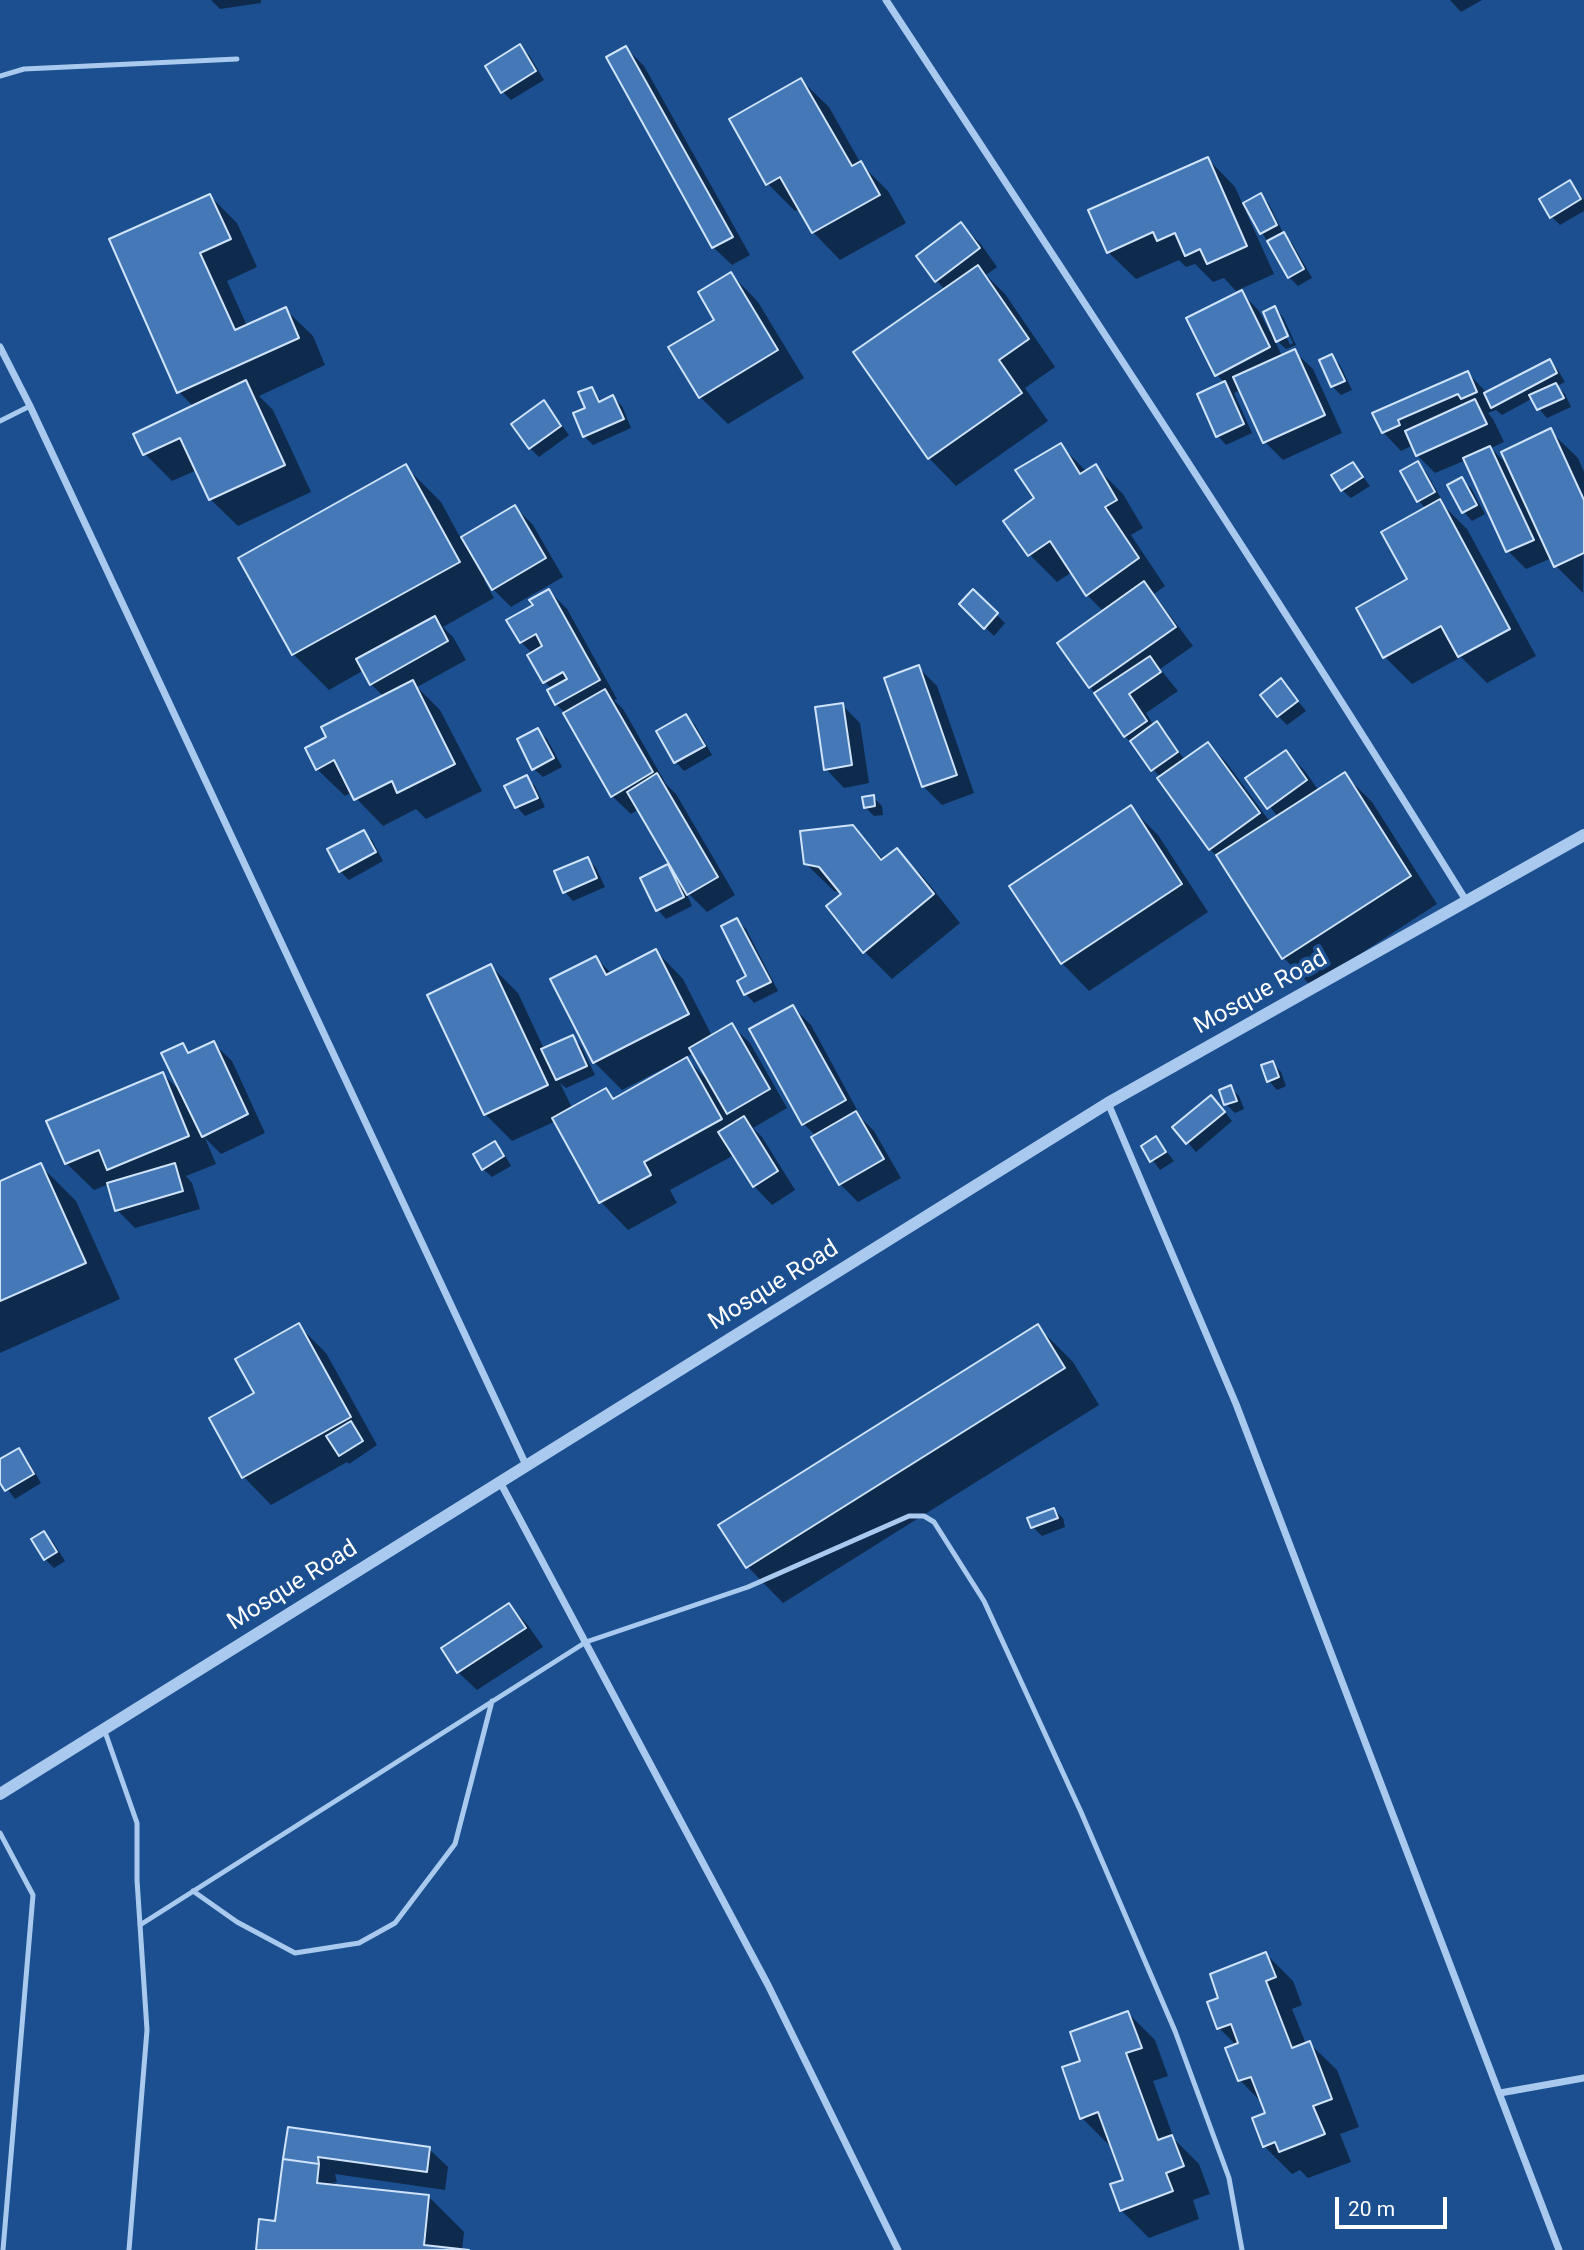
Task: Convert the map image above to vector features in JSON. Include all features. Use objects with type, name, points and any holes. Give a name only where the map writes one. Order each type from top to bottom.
[{"type":"street","points":[[886,0],[1252,560],[1467,902]]},
{"type":"street","points":[[0,347],[526,1465]]},
{"type":"street","name":"Mosque Road","points":[[0,1794],[1108,1103],[1584,835]]},
{"type":"street","points":[[1108,1103],[1236,1404],[1559,2250]]},
{"type":"street","points":[[500,1482],[768,1985],[898,2250]]},
{"type":"street","points":[[1500,2093],[1584,2078]]},
{"type":"lane","points":[[0,76],[24,69],[237,60]]},
{"type":"lane","points":[[0,421],[30,406]]},
{"type":"lane","points":[[140,1925],[586,1642],[748,1587],[909,1516],[924,1516],[934,1522],[984,1601],[1054,1750],[1175,2031],[1229,2178],[1242,2250]]},
{"type":"lane","points":[[193,1891],[237,1922],[295,1952],[359,1943],[395,1923],[455,1844],[492,1701]]},
{"type":"lane","points":[[104,1729],[136,1823],[147,2031],[129,2250]]},
{"type":"lane","points":[[0,1833],[33,1895],[3,2250]]},
{"type":"building","points":[[520,44],[536,71],[501,93],[485,66]]},
{"type":"building","points":[[626,46],[733,237],[712,248],[606,57]]},
{"type":"building","points":[[801,78],[852,166],[861,161],[880,195],[812,233],[780,177],[766,185],[729,119]]},
{"type":"building","points":[[1208,157],[1247,246],[1207,264],[1200,249],[1185,256],[1175,233],[1157,241],[1153,232],[1107,253],[1088,210]]},
{"type":"building","points":[[1570,180],[1581,199],[1550,218],[1539,199]]},
{"type":"building","points":[[1261,193],[1277,225],[1260,234],[1243,203]]},
{"type":"building","points":[[210,194],[231,239],[200,253],[235,330],[286,307],[299,338],[177,393],[109,239]]},
{"type":"building","points":[[961,222],[980,248],[935,282],[916,256]]},
{"type":"building","points":[[1284,232],[1304,269],[1288,278],[1267,241]]},
{"type":"building","points":[[978,265],[1029,339],[999,360],[1022,393],[928,459],[853,352]]},
{"type":"building","points":[[731,272],[778,350],[699,398],[668,347],[714,320],[698,292]]},
{"type":"building","points":[[1242,290],[1270,347],[1215,376],[1186,318]]},
{"type":"building","points":[[1275,306],[1288,336],[1276,342],[1263,312]]},
{"type":"building","points":[[1295,349],[1325,415],[1263,443],[1233,377]]},
{"type":"building","points":[[1332,354],[1345,381],[1331,387],[1319,360]]},
{"type":"building","points":[[1550,359],[1557,373],[1491,408],[1484,393]]},
{"type":"building","points":[[1468,371],[1477,392],[1461,399],[1458,394],[1398,420],[1400,425],[1382,433],[1372,413]]},
{"type":"building","points":[[246,380],[285,465],[209,500],[180,438],[143,455],[133,434]]},
{"type":"building","points":[[1225,381],[1244,424],[1216,437],[1197,394]]},
{"type":"building","points":[[1556,383],[1564,398],[1537,410],[1529,395]]},
{"type":"building","points":[[592,387],[599,402],[613,395],[624,419],[583,437],[573,413],[585,408],[578,392]]},
{"type":"building","points":[[1475,399],[1487,424],[1416,456],[1405,431]]},
{"type":"building","points":[[544,400],[561,426],[529,449],[511,424]]},
{"type":"building","points":[[1551,428],[1584,500],[1584,553],[1554,567],[1501,452]]},
{"type":"building","points":[[1061,443],[1080,474],[1096,464],[1117,500],[1105,507],[1139,558],[1086,596],[1050,541],[1028,556],[1003,521],[1034,498],[1015,470]]},
{"type":"building","points":[[1490,446],[1534,540],[1506,552],[1463,458]]},
{"type":"building","points":[[1418,461],[1435,492],[1417,502],[1400,471]]},
{"type":"building","points":[[1353,462],[1363,477],[1341,491],[1331,475]]},
{"type":"building","points":[[406,464],[460,562],[292,655],[238,558]]},
{"type":"building","points":[[1462,477],[1477,505],[1462,513],[1447,485]]},
{"type":"building","points":[[1440,499],[1510,629],[1458,657],[1441,626],[1383,658],[1356,608],[1407,579],[1381,532]]},
{"type":"building","points":[[515,505],[546,558],[492,590],[461,537]]},
{"type":"building","points":[[1144,581],[1176,627],[1089,688],[1057,643]]},
{"type":"building","points":[[549,589],[600,680],[555,705],[547,690],[567,679],[563,672],[543,683],[527,655],[542,646],[536,634],[520,643],[506,620],[533,605],[529,600]]},
{"type":"building","points":[[973,589],[998,613],[984,629],[959,604]]},
{"type":"building","points":[[435,616],[448,641],[370,685],[356,659]]},
{"type":"building","points":[[1150,656],[1161,672],[1129,694],[1147,721],[1124,737],[1094,693]]},
{"type":"building","points":[[919,665],[957,775],[922,787],[884,678]]},
{"type":"building","points":[[1281,678],[1298,701],[1277,717],[1260,695]]},
{"type":"building","points":[[413,680],[455,764],[397,793],[392,781],[354,800],[334,760],[316,770],[305,748],[326,737],[321,727]]},
{"type":"building","points":[[605,689],[653,772],[611,797],[563,713]]},
{"type":"building","points":[[843,703],[852,765],[824,770],[815,707]]},
{"type":"building","points":[[686,714],[705,746],[674,763],[656,731]]},
{"type":"building","points":[[1157,721],[1178,752],[1151,771],[1130,741]]},
{"type":"building","points":[[538,728],[554,758],[532,770],[517,739]]},
{"type":"building","points":[[1208,742],[1260,813],[1209,850],[1157,778]]},
{"type":"building","points":[[1286,750],[1307,780],[1267,809],[1245,778]]},
{"type":"building","points":[[1345,772],[1411,876],[1282,959],[1216,855]]},
{"type":"building","points":[[657,773],[718,877],[687,895],[627,792]]},
{"type":"building","points":[[527,775],[538,798],[515,808],[504,786]]},
{"type":"building","points":[[874,795],[875,806],[864,808],[862,797]]},
{"type":"building","points":[[1131,805],[1182,884],[1061,964],[1009,886]]},
{"type":"building","points":[[853,825],[881,860],[897,848],[934,894],[863,953],[826,906],[841,894],[819,867],[804,864],[800,831]]},
{"type":"building","points":[[364,830],[376,852],[339,872],[327,849]]},
{"type":"building","points":[[588,857],[597,878],[563,893],[554,871]]},
{"type":"building","points":[[668,864],[684,897],[656,911],[640,878]]},
{"type":"building","points":[[737,918],[771,982],[744,995],[737,981],[746,976],[721,926]]},
{"type":"building","points":[[656,949],[689,1014],[593,1063],[550,979],[596,956],[606,975]]},
{"type":"building","points":[[491,964],[548,1085],[484,1115],[427,995]]},
{"type":"building","points":[[793,1005],[846,1100],[802,1125],[749,1029]]},
{"type":"building","points":[[732,1023],[770,1089],[727,1114],[689,1048]]},
{"type":"building","points":[[573,1035],[587,1066],[556,1080],[541,1049]]},
{"type":"building","points":[[214,1041],[248,1114],[202,1137],[161,1053],[183,1043],[188,1053]]},
{"type":"building","points":[[687,1057],[722,1119],[644,1162],[651,1175],[599,1203],[552,1118],[606,1088],[613,1099]]},
{"type":"building","points":[[1273,1061],[1279,1077],[1267,1082],[1261,1065]]},
{"type":"building","points":[[163,1072],[189,1136],[107,1170],[99,1150],[65,1164],[46,1121]]},
{"type":"building","points":[[1231,1085],[1237,1101],[1224,1105],[1219,1090]]},
{"type":"building","points":[[1211,1095],[1225,1112],[1186,1144],[1172,1127]]},
{"type":"building","points":[[856,1111],[884,1159],[839,1185],[811,1137]]},
{"type":"building","points":[[744,1116],[778,1171],[753,1187],[718,1132]]},
{"type":"building","points":[[1156,1136],[1166,1152],[1150,1162],[1141,1146]]},
{"type":"building","points":[[495,1141],[504,1156],[482,1170],[473,1154]]},
{"type":"building","points":[[41,1163],[86,1263],[0,1301],[0,1181]]},
{"type":"building","points":[[175,1163],[183,1191],[115,1211],[107,1183]]},
{"type":"building","points":[[299,1323],[351,1417],[242,1478],[209,1418],[254,1393],[235,1359]]},
{"type":"building","points":[[1038,1324],[1065,1368],[746,1568],[718,1525]]},
{"type":"building","points":[[351,1421],[363,1441],[339,1456],[326,1436]]},
{"type":"building","points":[[19,1448],[34,1474],[5,1491],[0,1483],[0,1459]]},
{"type":"building","points":[[1054,1508],[1058,1518],[1031,1528],[1027,1518]]},
{"type":"building","points":[[44,1531],[57,1552],[44,1560],[31,1539]]},
{"type":"building","points":[[509,1603],[526,1628],[457,1673],[441,1648]]},
{"type":"building","points":[[1266,1952],[1276,1977],[1266,1981],[1292,2048],[1310,2041],[1332,2099],[1313,2106],[1325,2134],[1279,2152],[1275,2142],[1263,2147],[1252,2118],[1265,2113],[1251,2077],[1238,2081],[1225,2048],[1238,2043],[1231,2024],[1217,2029],[1207,2002],[1218,1998],[1210,1974]]},
{"type":"building","points":[[1128,2011],[1142,2048],[1126,2053],[1158,2140],[1172,2135],[1184,2166],[1166,2173],[1173,2191],[1120,2211],[1110,2184],[1123,2180],[1098,2112],[1080,2119],[1062,2067],[1080,2061],[1070,2032]]},
{"type":"building","points":[[288,2127],[430,2147],[427,2172],[318,2157],[319,2164],[283,2159]]},
{"type":"building","points":[[283,2159],[319,2164],[317,2183],[429,2195],[424,2245],[469,2250],[256,2250],[259,2219],[275,2221]]}]
